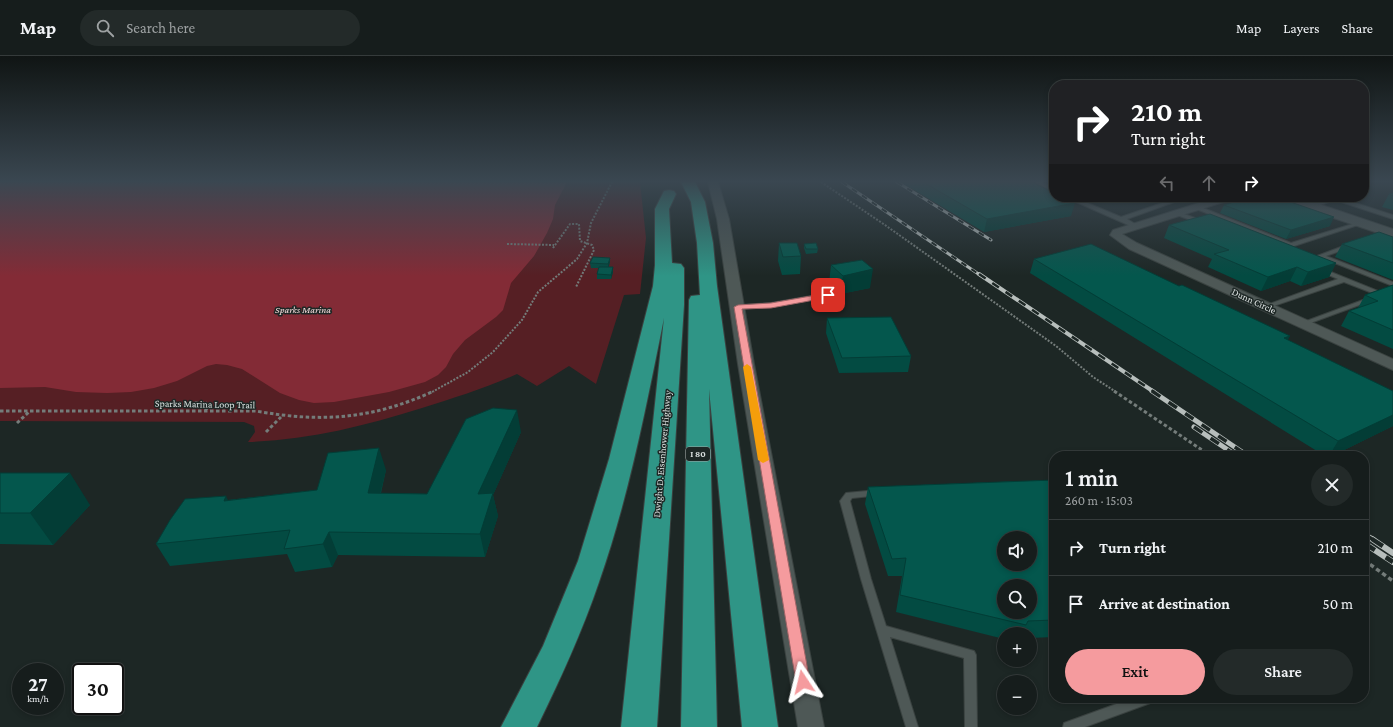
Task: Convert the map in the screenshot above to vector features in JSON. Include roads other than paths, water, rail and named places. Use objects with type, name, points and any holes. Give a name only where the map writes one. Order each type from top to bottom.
[{"type":"highway","points":[[520,727],[551,665],[592,562],[606,516],[662,286],[664,257],[662,213]]},
{"type":"highway","name":"Dwight D. Eisenhower Highway","points":[[639,727],[676,305],[674,234],[676,213]]},
{"type":"highway","name":"I 80","points":[[688,213],[695,231],[698,284],[698,727]]},
{"type":"highway","points":[[700,213],[705,243],[709,294],[760,727]]},
{"type":"street","points":[[721,213],[811,727]]},
{"type":"street","points":[[1135,226],[1175,213]]},
{"type":"street","points":[[1333,213],[1388,234]]},
{"type":"street","name":"Dunn Circle","points":[[1135,226],[1117,232],[1116,236],[1133,246],[1393,365]]},
{"type":"lane","points":[[1107,213],[1135,226]]},
{"type":"lane","points":[[1123,220],[1124,217],[1135,213]]},
{"type":"lane","points":[[1177,213],[1211,226]]},
{"type":"lane","points":[[1212,213],[1291,245],[1361,223]]},
{"type":"lane","points":[[1382,213],[1393,217]]},
{"type":"lane","points":[[1353,245],[1320,256],[1393,284]]},
{"type":"lane","points":[[1312,266],[1393,299]]},
{"type":"lane","points":[[1266,307],[1345,279]]},
{"type":"lane","points":[[738,307],[771,305],[828,295]]},
{"type":"lane","points":[[1303,324],[1383,295]]},
{"type":"lane","points":[[886,493],[849,495],[845,501],[912,727]]},
{"type":"lane","points":[[882,630],[970,655],[971,727]]},
{"type":"lane","points":[[1068,727],[1135,703]]},
{"type":"railway","points":[[888,213],[980,275]]},
{"type":"railway","points":[[948,213],[991,240]]},
{"type":"railway","points":[[979,274],[1154,392]]},
{"type":"railway","points":[[1152,391],[1241,451]]},
{"type":"railway","points":[[1194,427],[1230,451]]},
{"type":"railway","points":[[1369,537],[1374,540]]},
{"type":"railway","points":[[1372,539],[1393,553]]},
{"type":"railway","points":[[1369,546],[1393,562]]},
{"type":"park label","name":"Sparks Marina","points":[[303,309]]}]
